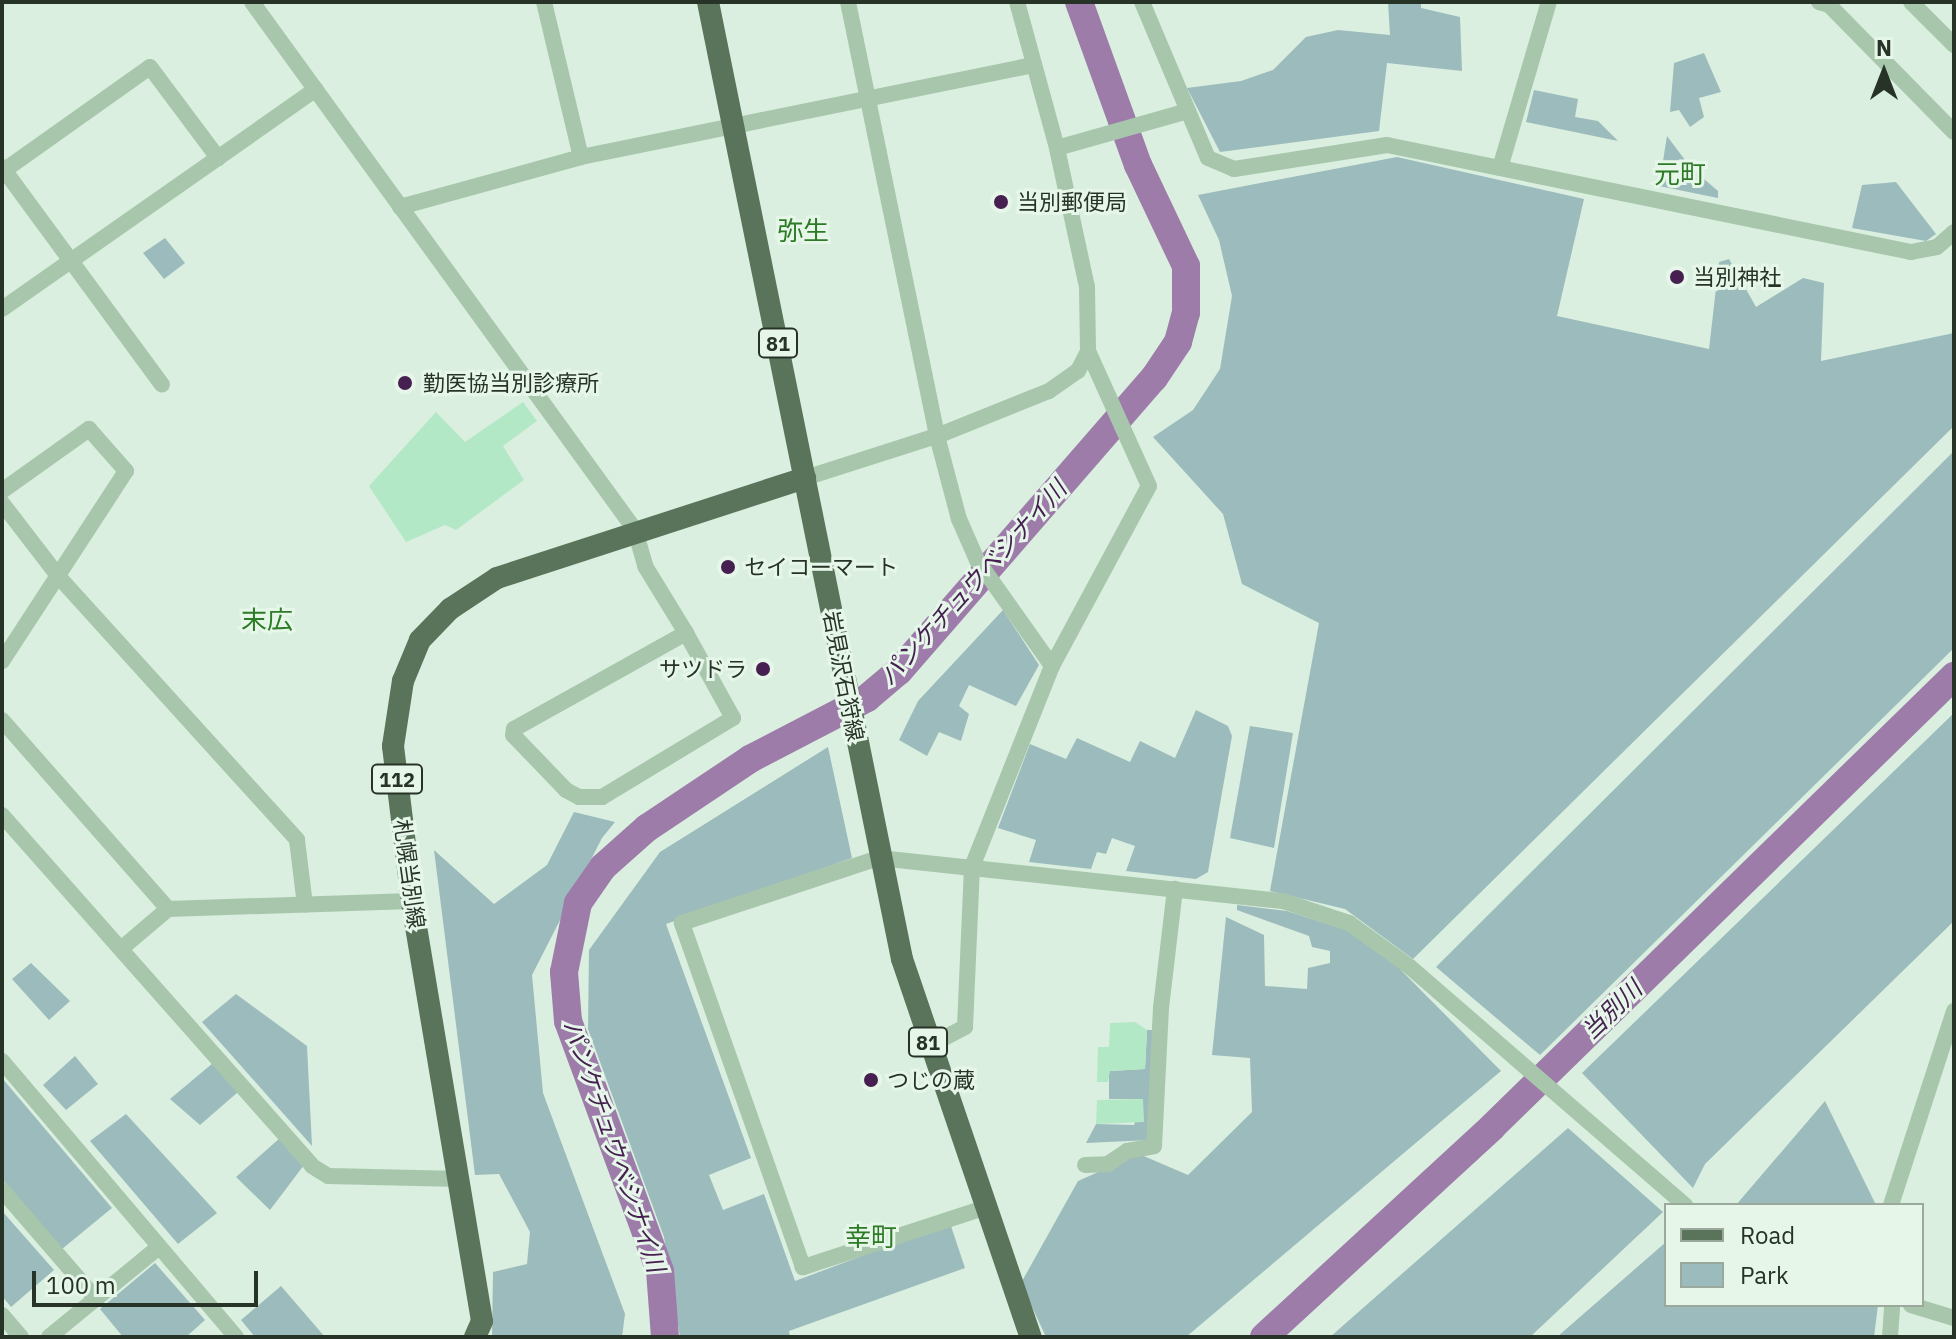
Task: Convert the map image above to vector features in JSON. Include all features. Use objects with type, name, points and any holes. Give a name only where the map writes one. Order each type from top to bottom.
[{"type":"main road","name":"岩見沢石狩線","points":[[708,2],[879,858],[929,1046],[1029,1331]]},
{"type":"main road","name":"札幌当別線","points":[[475,1337],[482,1321],[461,1179],[412,901],[393,746],[403,681],[420,640],[450,609],[497,578],[635,530],[805,478]]},
{"type":"street","points":[[252,2],[635,530],[638,551],[686,633],[733,718],[602,797],[579,797],[566,790],[513,735],[514,729],[686,633]]},
{"type":"street","points":[[544,2],[581,157]]},
{"type":"street","points":[[848,2],[937,436],[959,519],[977,560],[1052,666]]},
{"type":"street","points":[[929,1046],[965,1027],[972,867],[1052,666],[1149,486],[1114,400],[1088,351],[1089,297],[1057,148],[1017,2]]},
{"type":"street","points":[[1142,2],[1208,158],[1234,169],[1387,145],[1911,252],[1937,247],[1954,232]]},
{"type":"street","points":[[1500,168],[1549,2]]},
{"type":"street","points":[[1911,2],[1954,45]]},
{"type":"street","points":[[1826,3],[1954,130]]},
{"type":"street","points":[[400,207],[581,157],[1034,65]]},
{"type":"street","points":[[162,385],[3,170],[150,67],[218,158]]},
{"type":"street","points":[[2,309],[316,89]]},
{"type":"street","points":[[1057,148],[1188,111]]},
{"type":"street","points":[[805,478],[937,436],[1064,382],[1088,351]]},
{"type":"street","points":[[2,491],[89,429],[126,471],[2,661]]},
{"type":"street","points":[[2,503],[58,576],[297,840],[305,905]]},
{"type":"street","points":[[2,720],[168,909]]},
{"type":"street","points":[[2,815],[312,1166],[328,1176],[461,1179]]},
{"type":"street","points":[[987,1207],[803,1267],[682,923],[879,858],[1283,901],[1349,923],[1410,967],[1683,1203]]},
{"type":"street","points":[[1085,1165],[1108,1164],[1127,1151],[1154,1146],[1161,1008],[1175,889]]},
{"type":"street","points":[[122,948],[168,909],[412,901]]},
{"type":"street","points":[[1892,1203],[1954,1011]]},
{"type":"street","points":[[2,1061],[236,1337]]},
{"type":"street","points":[[2,1190],[96,1299]]},
{"type":"street","points":[[49,1337],[159,1247]]},
{"type":"street","points":[[1890,1337],[1892,1307]]},
{"type":"street","points":[[1918,1307],[1954,1318]]},
{"type":"street","points":[[2,1315],[21,1337]]},
{"type":"green space","points":[[1388,2],[1421,2],[1421,8],[1460,17],[1462,71],[1387,63],[1379,131],[1220,152],[1187,88],[1241,81],[1273,70],[1306,37],[1338,30],[1390,35]]},
{"type":"green space","points":[[1704,53],[1721,92],[1699,98],[1704,117],[1690,127],[1679,110],[1670,112],[1674,63]]},
{"type":"green space","points":[[1534,90],[1578,99],[1575,117],[1598,121],[1618,141],[1526,122]]},
{"type":"green space","points":[[1667,136],[1691,168],[1718,191],[1718,198],[1659,186]]},
{"type":"green space","points":[[1397,157],[1584,199],[1557,316],[1709,349],[1719,262],[1729,259],[1756,307],[1803,278],[1824,283],[1821,361],[1954,333],[1954,426],[1413,959],[1345,909],[1270,891],[1319,623],[1242,584],[1223,514],[1153,437],[1193,410],[1220,369],[1232,296],[1219,240],[1198,195]]},
{"type":"green space","points":[[1896,182],[1936,234],[1926,241],[1852,228],[1862,185]]},
{"type":"green space","points":[[165,238],[185,263],[164,279],[143,253]]},
{"type":"green space","points":[[1954,451],[1954,648],[1540,1055],[1436,967]]},
{"type":"green space","points":[[1003,610],[1039,665],[1016,706],[969,685],[959,706],[969,714],[961,741],[939,732],[927,756],[899,740],[918,701]]},
{"type":"green space","points":[[1196,710],[1228,726],[1232,736],[1208,872],[1196,879],[1126,871],[1135,846],[1112,838],[1106,854],[1097,852],[1091,869],[1029,862],[1036,840],[998,828],[1030,744],[1066,759],[1077,738],[1130,762],[1140,741],[1175,758]]},
{"type":"green space","points":[[1954,713],[1954,921],[1705,1164],[1693,1188],[1582,1073]]},
{"type":"green space","points":[[1250,726],[1293,733],[1274,848],[1230,838]]},
{"type":"green space","points":[[828,747],[852,858],[666,924],[751,1158],[709,1175],[723,1210],[764,1194],[795,1281],[950,1223],[965,1268],[789,1331],[790,1337],[680,1337],[664,1237],[588,1029],[589,950],[660,852]]},
{"type":"green space","points":[[574,812],[615,822],[602,838],[532,975],[543,1093],[625,1314],[622,1337],[492,1337],[493,1272],[527,1264],[530,1232],[499,1174],[475,1175],[434,850],[494,904],[547,865]]},
{"type":"green space","points":[[1237,905],[1287,911],[1346,930],[1394,963],[1501,1071],[1186,1337],[1046,1337],[1021,1283],[1078,1181],[1139,1154],[1188,1175],[1252,1112],[1250,1058],[1212,1055],[1226,917],[1264,935],[1265,986],[1307,989],[1308,968],[1330,963],[1330,951],[1312,947],[1309,936],[1237,910]]},
{"type":"green space","points":[[31,963],[70,1001],[49,1020],[12,979]]},
{"type":"green space","points":[[236,994],[307,1046],[312,1146],[202,1022]]},
{"type":"green space","points":[[1147,1030],[1155,1030],[1151,1140],[1086,1143],[1096,1124],[1134,1125],[1143,1099],[1109,1099],[1109,1071],[1145,1069]]},
{"type":"green space","points":[[75,1056],[98,1084],[66,1110],[43,1085]]},
{"type":"green space","points":[[213,1063],[238,1092],[200,1125],[170,1099]]},
{"type":"green space","points":[[2,1078],[112,1208],[62,1249],[2,1179]]},
{"type":"green space","points":[[1825,1101],[1875,1203],[1738,1203]]},
{"type":"green space","points":[[126,1114],[217,1213],[178,1244],[90,1141]]},
{"type":"green space","points":[[1568,1128],[1663,1212],[1530,1337],[1330,1337]]},
{"type":"green space","points":[[280,1138],[304,1165],[270,1210],[236,1177]]},
{"type":"green space","points":[[2,1211],[54,1270],[11,1307],[2,1296]]},
{"type":"green space","points":[[1664,1244],[1664,1307],[1878,1307],[1874,1337],[1557,1337]]},
{"type":"green space","points":[[155,1263],[205,1320],[186,1337],[123,1337],[100,1309]]},
{"type":"green space","points":[[281,1286],[325,1337],[255,1337],[241,1320]]},
{"type":"sand","points":[[523,402],[537,421],[503,446],[524,480],[456,530],[445,525],[406,542],[369,486],[436,412],[465,442]]},
{"type":"sand","points":[[1135,1022],[1147,1030],[1145,1069],[1110,1071],[1108,1082],[1097,1082],[1098,1047],[1109,1047],[1110,1023]]},
{"type":"sand","points":[[1143,1099],[1144,1122],[1096,1124],[1097,1100]]},
{"type":"waterway","name":"パンケチュウベシナイ川","points":[[665,1337],[660,1271],[568,1021],[564,972],[578,903],[603,867],[647,828],[750,759],[867,698],[899,671],[1154,378],[1178,342],[1186,313],[1186,266],[1138,165],[1079,2]]},
{"type":"waterway","name":"当別川","points":[[1264,1337],[1492,1127],[1954,676]]},
{"type":"place","name":"当別郵便局","points":[[1001,202]]},
{"type":"place","name":"当別神社","points":[[1677,277]]},
{"type":"place","name":"勤医協当別診療所","points":[[405,383]]},
{"type":"place","name":"セイコーマート","points":[[728,567]]},
{"type":"place","name":"サツドラ","points":[[763,669]]},
{"type":"place","name":"つじの蔵","points":[[871,1080]]},
{"type":"district","name":"元町","points":[[1680,174]]},
{"type":"district","name":"弥生","points":[[803,231]]},
{"type":"district","name":"末広","points":[[267,620]]},
{"type":"district","name":"幸町","points":[[871,1237]]}]
